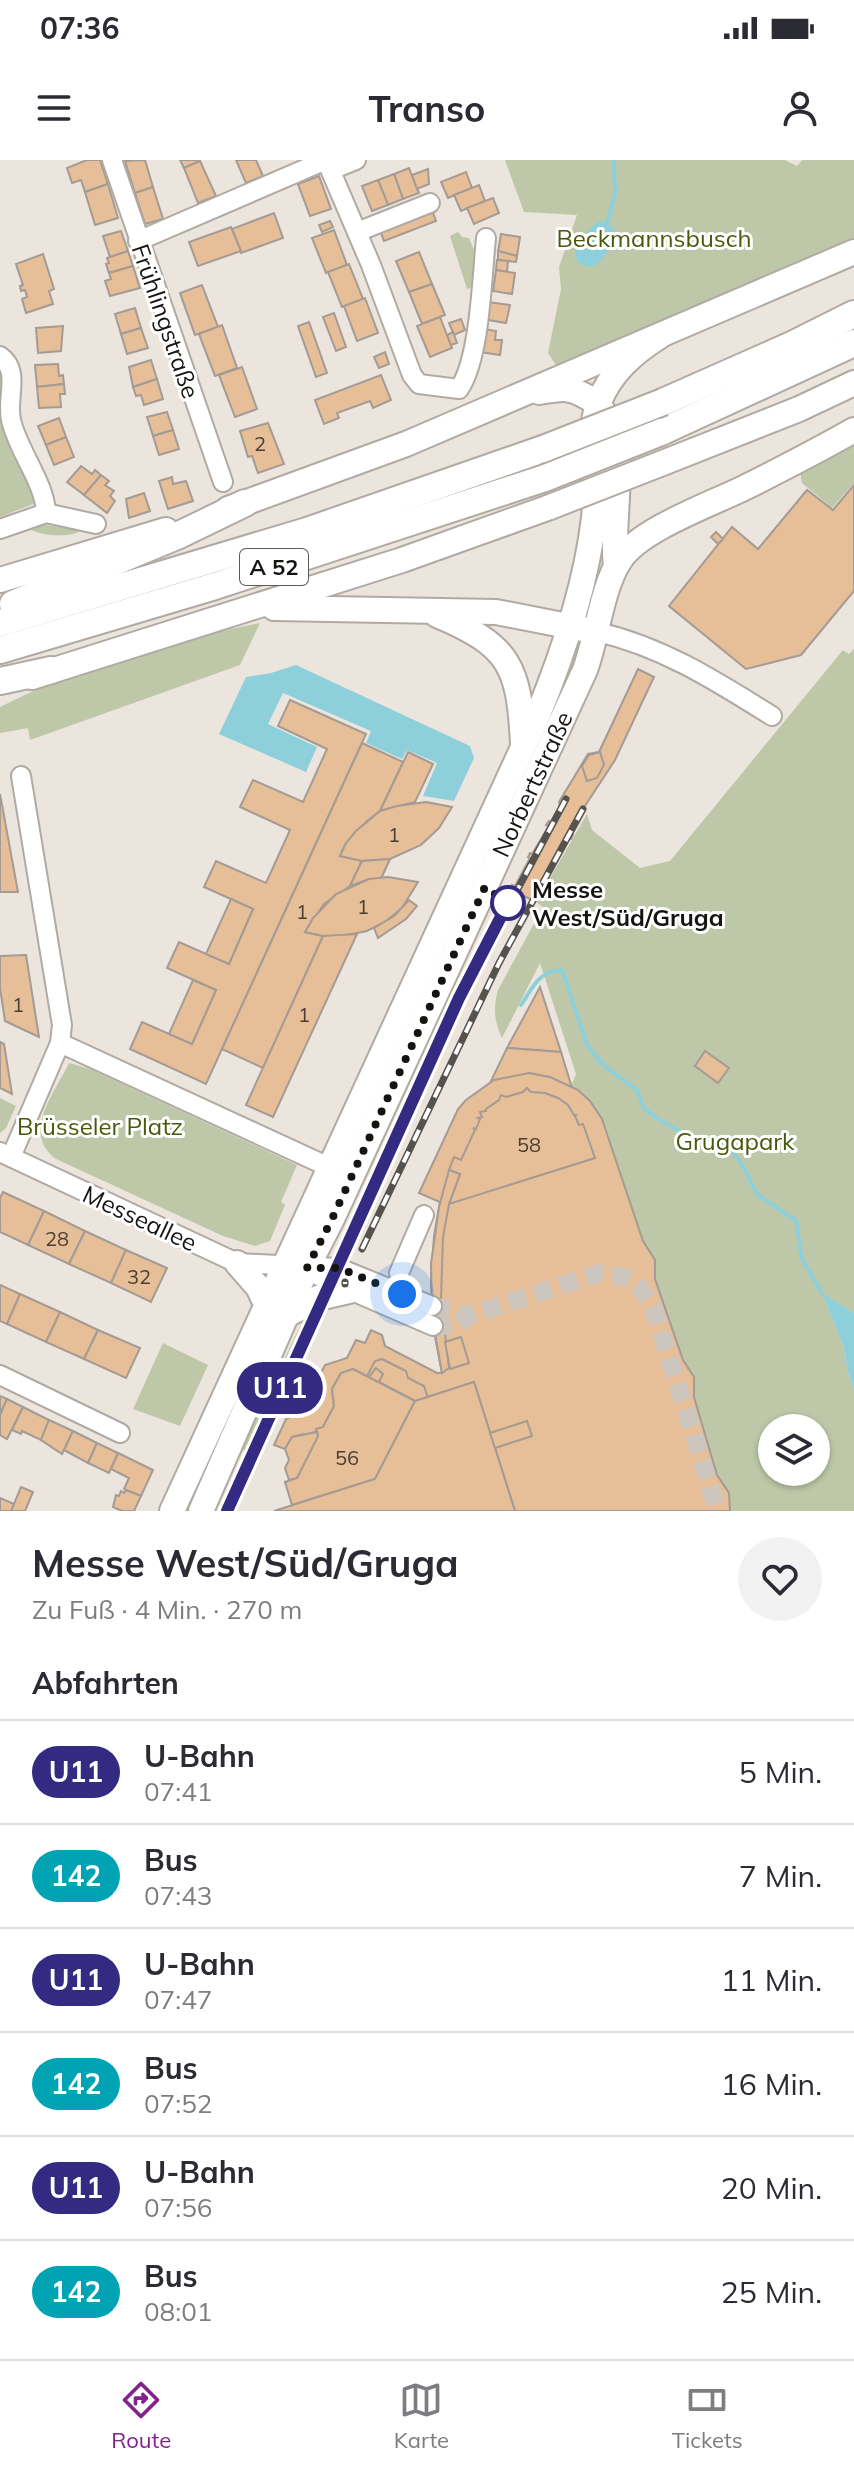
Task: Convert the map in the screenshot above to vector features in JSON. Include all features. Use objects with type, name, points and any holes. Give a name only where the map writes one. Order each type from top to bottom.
[{"type":"highway","name":"A 52","points":[[0,623],[307,531],[543,449],[663,402],[854,314]]},
{"type":"highway","name":"A 52","points":[[0,650],[215,586],[545,478],[661,432],[854,343]]},
{"type":"highway","points":[[0,610],[177,536],[245,503]]},
{"type":"highway","points":[[0,681],[51,670]]},
{"type":"main road","points":[[0,580],[245,503],[406,444],[854,252]]},
{"type":"main road","points":[[598,405],[609,381],[624,363],[660,336]]},
{"type":"main road","points":[[0,688],[402,560],[660,464],[799,409],[854,383]]},
{"type":"main road","points":[[524,394],[565,389],[582,394],[598,405],[610,424],[617,462],[616,566]]},
{"type":"main road","name":"Norbertstraße","points":[[201,1511],[331,1168],[545,699],[570,627],[586,565],[594,517],[593,426],[598,405]]},
{"type":"main road","name":"Norbertstraße","points":[[296,1267],[332,1219],[585,670],[616,566],[628,549],[647,535],[854,430]]},
{"type":"main road","points":[[253,608],[496,612],[598,632]]},
{"type":"main road","points":[[423,609],[470,629],[505,657],[515,677],[521,704],[523,747]]},
{"type":"main road","points":[[237,1263],[277,1310],[349,1291]]},
{"type":"main road","name":"Norbertstraße","points":[[172,1511],[277,1310]]},
{"type":"street","name":"Frühlingstraße","points":[[112,160],[223,482]]},
{"type":"street","points":[[138,241],[328,165],[356,160]]},
{"type":"street","points":[[328,165],[412,375],[419,384],[459,389],[470,362],[486,238]]},
{"type":"street","points":[[357,232],[430,203]]},
{"type":"street","points":[[0,356],[8,362],[12,371],[11,419],[22,454],[46,502],[46,513]]},
{"type":"street","points":[[0,529],[46,513],[96,524]]},
{"type":"street","points":[[598,632],[643,645],[686,664],[772,716]]},
{"type":"street","points":[[5,1155],[60,1043],[62,1025],[21,776]]},
{"type":"street","points":[[60,1043],[331,1168]]},
{"type":"street","name":"Messeallee","points":[[5,1155],[237,1263],[339,1268],[432,1306]]},
{"type":"street","points":[[399,1273],[424,1215]]},
{"type":"street","points":[[296,1267],[433,1326]]},
{"type":"street","points":[[0,1375],[120,1433]]},
{"type":"green space","name":"Beckmannsbusch","points":[[505,160],[785,160],[797,166],[802,160],[854,160],[854,239],[557,367],[548,353],[561,289],[559,267],[577,215],[524,212]]},
{"type":"green space","points":[[458,232],[462,237],[469,238],[478,260],[474,286],[467,289],[450,236]]},
{"type":"green space","points":[[0,364],[7,430],[36,503],[0,517]]},
{"type":"green space","points":[[854,439],[854,483],[832,508],[802,483],[800,472]]},
{"type":"green space","points":[[46,525],[82,530],[69,535],[54,535],[25,527]]},
{"type":"green space","points":[[260,623],[240,665],[30,740],[28,728],[0,733],[0,707],[54,681],[221,631]]},
{"type":"green space","name":"Grugapark","points":[[854,649],[854,1313],[823,1295],[843,1345],[854,1388],[854,1511],[730,1511],[729,1493],[717,1475],[694,1397],[694,1377],[683,1360],[655,1279],[655,1260],[643,1241],[606,1128],[590,1101],[571,1086],[576,1074],[540,963],[502,1038],[495,1003],[498,990],[543,907],[536,902],[587,814],[592,830],[640,868],[670,861],[843,650],[849,654]]},
{"type":"green space","name":"Brüsseler Platz","points":[[69,1063],[90,1069],[297,1165],[281,1202],[285,1205],[270,1241],[255,1246],[223,1236],[56,1159],[46,1149],[41,1137],[41,1125],[49,1100]]},
{"type":"green space","points":[[0,1098],[16,1106],[6,1128],[0,1133]]},
{"type":"green space","points":[[306,1314],[308,1317],[245,1451],[235,1446],[265,1399]]},
{"type":"green space","points":[[163,1343],[208,1365],[180,1426],[133,1409]]},
{"type":"water","points":[[599,221],[614,229],[610,249],[597,265],[587,267],[577,262],[575,250]]},
{"type":"water","points":[[296,665],[470,746],[474,758],[454,801],[423,796],[437,763],[407,750],[402,759],[366,743],[371,731],[283,693],[268,724],[317,747],[306,772],[219,734],[246,677]]},
{"type":"water","points":[[822,1293],[854,1313],[854,1388],[843,1345]]},
{"type":"building","points":[[87,160],[100,160],[108,184],[85,192],[81,180],[72,183],[67,168]]},
{"type":"building","points":[[145,160],[153,187],[135,193],[125,161]]},
{"type":"building","points":[[180,160],[200,160],[200,161],[184,168]]},
{"type":"building","points":[[236,160],[256,160],[263,176],[246,183]]},
{"type":"building","points":[[200,161],[216,196],[198,203],[184,168]]},
{"type":"building","points":[[409,168],[419,193],[403,199],[394,174]]},
{"type":"building","points":[[428,169],[429,184],[417,189],[412,175]]},
{"type":"building","points":[[466,172],[472,188],[448,198],[441,182]]},
{"type":"building","points":[[394,174],[403,199],[388,205],[378,180]]},
{"type":"building","points":[[319,176],[331,209],[310,216],[298,184]]},
{"type":"building","points":[[378,180],[388,205],[372,211],[362,186]]},
{"type":"building","points":[[108,184],[118,218],[95,225],[85,192]]},
{"type":"building","points":[[479,185],[485,201],[461,211],[454,195]]},
{"type":"building","points":[[153,187],[163,219],[145,224],[135,193]]},
{"type":"building","points":[[493,198],[499,213],[474,224],[467,208]]},
{"type":"building","points":[[432,210],[436,221],[384,241],[380,230]]},
{"type":"building","points":[[274,213],[283,238],[241,253],[232,229]]},
{"type":"building","points":[[330,221],[333,227],[322,232],[319,225]]},
{"type":"building","points":[[231,227],[241,251],[198,266],[189,242]]},
{"type":"building","points":[[334,230],[347,265],[326,273],[312,238]]},
{"type":"building","points":[[121,231],[128,251],[110,257],[103,236]]},
{"type":"building","points":[[501,234],[520,237],[517,256],[498,252]]},
{"type":"building","points":[[128,251],[133,266],[109,273],[107,258]]},
{"type":"building","points":[[498,251],[517,256],[516,262],[498,260]]},
{"type":"building","points":[[419,252],[432,284],[409,292],[396,261]]},
{"type":"building","points":[[43,254],[54,289],[49,291],[53,304],[26,313],[22,299],[27,297],[25,290],[21,291],[20,286],[23,285],[16,264]]},
{"type":"building","points":[[497,260],[508,261],[507,272],[496,270]]},
{"type":"building","points":[[349,264],[363,299],[342,307],[328,272]]},
{"type":"building","points":[[133,266],[140,288],[110,296],[105,281],[111,279],[109,273]]},
{"type":"building","points":[[496,270],[515,273],[512,294],[493,291]]},
{"type":"building","points":[[432,284],[445,315],[422,324],[409,292]]},
{"type":"building","points":[[202,285],[218,327],[195,335],[180,293]]},
{"type":"building","points":[[365,298],[378,333],[357,341],[344,306]]},
{"type":"building","points":[[488,302],[510,305],[506,323],[482,319]]},
{"type":"building","points":[[135,308],[141,328],[121,334],[115,314]]},
{"type":"building","points":[[334,313],[346,347],[336,351],[323,317]]},
{"type":"building","points":[[440,317],[452,348],[430,357],[417,326]]},
{"type":"building","points":[[461,319],[465,330],[454,335],[449,323]]},
{"type":"building","points":[[309,322],[327,373],[316,377],[298,326]]},
{"type":"building","points":[[222,325],[237,368],[215,376],[199,334]]},
{"type":"building","points":[[63,326],[61,351],[38,353],[36,328]]},
{"type":"building","points":[[141,328],[148,348],[127,354],[121,334]]},
{"type":"building","points":[[484,329],[496,331],[495,340],[502,340],[500,355],[480,352]]},
{"type":"building","points":[[453,332],[457,343],[451,345],[447,335]]},
{"type":"building","points":[[385,352],[389,364],[379,368],[374,357]]},
{"type":"building","points":[[151,360],[157,379],[133,387],[129,367]]},
{"type":"building","points":[[58,364],[59,376],[63,375],[64,384],[37,387],[35,365]]},
{"type":"building","points":[[242,367],[257,409],[235,417],[219,375]]},
{"type":"building","points":[[381,375],[391,400],[373,408],[370,401],[337,413],[339,418],[324,424],[315,400]]},
{"type":"building","points":[[157,379],[163,399],[144,405],[141,395],[136,396],[133,387]]},
{"type":"building","points":[[64,384],[65,394],[60,394],[61,407],[39,408],[37,387]]},
{"type":"building","points":[[167,412],[173,430],[153,436],[147,417]]},
{"type":"building","points":[[59,418],[66,437],[46,445],[38,426]]},
{"type":"building","points":[[268,423],[284,464],[258,473],[252,456],[248,457],[240,431]]},
{"type":"building","points":[[173,430],[179,449],[159,455],[153,436]]},
{"type":"building","points":[[66,437],[74,457],[54,465],[46,445]]},
{"type":"building","points":[[81,466],[92,474],[95,470],[101,475],[84,495],[67,482]]},
{"type":"building","points":[[101,475],[109,481],[105,485],[114,491],[110,496],[115,501],[107,513],[84,495]]},
{"type":"building","points":[[172,477],[173,484],[186,481],[193,501],[168,509],[159,481]]},
{"type":"building","points":[[854,485],[854,591],[801,655],[746,669],[669,606],[732,527],[758,549],[807,490],[833,510]]},
{"type":"building","points":[[144,493],[150,511],[129,518],[126,499]]},
{"type":"building","points":[[716,532],[723,539],[718,544],[711,537]]},
{"type":"building","points":[[638,669],[654,677],[615,760],[568,832],[573,835],[571,839],[568,837],[551,864],[554,866],[552,870],[549,868],[533,896],[536,897],[534,901],[510,889],[512,885],[515,886],[530,853],[549,826],[546,825],[549,821],[554,824],[561,810],[559,802],[588,754],[599,752]]},
{"type":"building","points":[[290,700],[366,734],[206,1084],[130,1049],[142,1022],[192,1044],[216,990],[167,968],[179,942],[229,964],[253,909],[204,887],[216,861],[266,883],[290,830],[240,807],[253,780],[303,802],[327,749],[278,726]]},
{"type":"building","points":[[362,743],[403,762],[380,811],[346,843],[340,856],[362,861],[350,886],[324,904],[305,932],[323,936],[263,1068],[222,1049]]},
{"type":"building","points":[[408,752],[433,764],[415,802],[380,811]]},
{"type":"building","points":[[600,752],[604,765],[597,778],[587,781],[582,766],[589,755]]},
{"type":"building","points":[[0,794],[18,892],[0,892]]},
{"type":"building","points":[[426,802],[452,807],[439,828],[421,845],[390,859],[362,861],[340,856],[356,831],[380,811]]},
{"type":"building","points":[[390,859],[381,879],[369,879],[350,886],[362,861]]},
{"type":"building","points":[[388,877],[418,882],[402,908],[385,922],[367,931],[342,936],[305,932],[313,918],[336,894],[369,879]]},
{"type":"building","points":[[231,899],[253,909],[229,964],[206,954]]},
{"type":"building","points":[[409,900],[417,906],[406,919],[378,938],[374,928],[394,916]]},
{"type":"building","points":[[357,934],[273,1117],[246,1105],[323,936]]},
{"type":"building","points":[[26,955],[39,1037],[5,1021],[0,988],[0,956]]},
{"type":"building","points":[[193,980],[216,990],[192,1044],[169,1034]]},
{"type":"building","points":[[540,987],[561,1052],[507,1048]]},
{"type":"building","points":[[0,1042],[4,1044],[12,1094],[0,1088]]},
{"type":"building","points":[[507,1048],[561,1052],[583,1124],[579,1125],[568,1105],[546,1093],[531,1092],[527,1088],[506,1097],[501,1095],[486,1111],[480,1112],[482,1117],[478,1118],[476,1129],[473,1128],[475,1130],[461,1160],[454,1157]]},
{"type":"building","points":[[705,1051],[729,1068],[718,1083],[695,1066]]},
{"type":"building","points":[[529,1073],[550,1077],[578,1090],[602,1119],[643,1241],[655,1260],[655,1279],[683,1360],[694,1377],[694,1397],[717,1475],[729,1493],[730,1511],[515,1511],[474,1382],[415,1401],[353,1369],[341,1373],[332,1389],[334,1406],[323,1427],[307,1436],[292,1437],[285,1449],[274,1445],[286,1419],[291,1417],[304,1392],[312,1390],[325,1365],[347,1358],[356,1340],[365,1343],[371,1330],[382,1335],[385,1346],[442,1373],[433,1326],[431,1281],[440,1202],[419,1193],[458,1109],[466,1100],[494,1080]]},
{"type":"building","points":[[527,1088],[531,1092],[558,1098],[568,1105],[579,1125],[583,1124],[595,1158],[449,1204],[460,1174],[449,1170],[454,1157],[461,1160],[475,1130],[473,1128],[476,1129],[478,1118],[482,1117],[480,1112],[486,1111],[501,1095],[506,1097]]},
{"type":"building","points":[[449,1170],[460,1174],[449,1204],[443,1237],[441,1299],[449,1368],[442,1373],[432,1317],[431,1264],[439,1207]]},
{"type":"building","points":[[3,1192],[44,1211],[28,1245],[0,1232],[0,1198]]},
{"type":"building","points":[[44,1211],[85,1231],[69,1264],[28,1245]]},
{"type":"building","points":[[85,1231],[126,1250],[111,1283],[69,1264]]},
{"type":"building","points":[[126,1250],[167,1268],[151,1302],[111,1283]]},
{"type":"building","points":[[0,1285],[20,1294],[7,1324],[0,1321]]},
{"type":"building","points":[[20,1294],[60,1312],[46,1342],[7,1324]]},
{"type":"building","points":[[60,1312],[98,1330],[84,1359],[46,1342]]},
{"type":"building","points":[[98,1330],[140,1348],[126,1378],[84,1359]]},
{"type":"building","points":[[461,1337],[469,1363],[450,1369],[445,1342]]},
{"type":"building","points":[[382,1359],[406,1371],[408,1378],[424,1386],[428,1398],[415,1401],[379,1382],[383,1374],[376,1368],[367,1376],[375,1361]]},
{"type":"building","points":[[353,1369],[415,1401],[375,1479],[292,1505],[285,1482],[297,1478],[318,1436],[316,1429],[323,1427],[334,1406],[332,1389],[341,1373]]},
{"type":"building","points":[[474,1382],[515,1511],[274,1511],[375,1479],[415,1401]]},
{"type":"building","points":[[0,1396],[7,1399],[0,1415]]},
{"type":"building","points":[[7,1399],[23,1407],[7,1439],[0,1435],[0,1415]]},
{"type":"building","points":[[23,1407],[49,1420],[41,1440],[12,1430]]},
{"type":"building","points":[[49,1420],[73,1431],[62,1454],[41,1440]]},
{"type":"building","points":[[527,1421],[532,1436],[495,1448],[490,1433]]},
{"type":"building","points":[[73,1431],[97,1443],[88,1463],[64,1450]]},
{"type":"building","points":[[317,1432],[318,1436],[297,1478],[289,1480],[285,1468],[289,1460],[285,1449],[292,1437]]},
{"type":"building","points":[[97,1443],[118,1453],[109,1473],[88,1463]]},
{"type":"building","points":[[118,1453],[153,1470],[141,1496],[124,1489],[129,1478],[111,1469]]},
{"type":"building","points":[[21,1487],[33,1492],[25,1511],[11,1511]]},
{"type":"building","points":[[126,1490],[141,1496],[134,1511],[113,1507],[116,1495]]},
{"type":"building","points":[[0,1498],[14,1504],[11,1511],[0,1511]]},
{"type":"waterway","points":[[607,223],[615,193],[614,160]]},
{"type":"waterway","points":[[521,1005],[542,977],[562,970],[587,1045],[602,1064],[637,1090],[643,1106],[653,1116],[686,1135],[729,1147],[757,1194],[796,1221],[802,1259],[822,1293]]},
{"type":"tunnel","points":[[433,1326],[456,1324],[467,1316],[600,1273],[632,1281],[653,1307],[718,1511]]},
{"type":"tunnel","points":[[432,1306],[467,1316]]},
{"type":"railway","points":[[348,1242],[461,995],[566,799]]},
{"type":"railway","points":[[362,1249],[499,963],[583,809]]},
{"type":"metro line","name":"U11","points":[[227,1511],[459,998],[508,903]]},
{"type":"place","name":"Messe West/Süd/Gruga","points":[[508,903]]},
{"type":"route","points":[[402,1294],[339,1268],[307,1268],[485,887],[508,903]]}]
